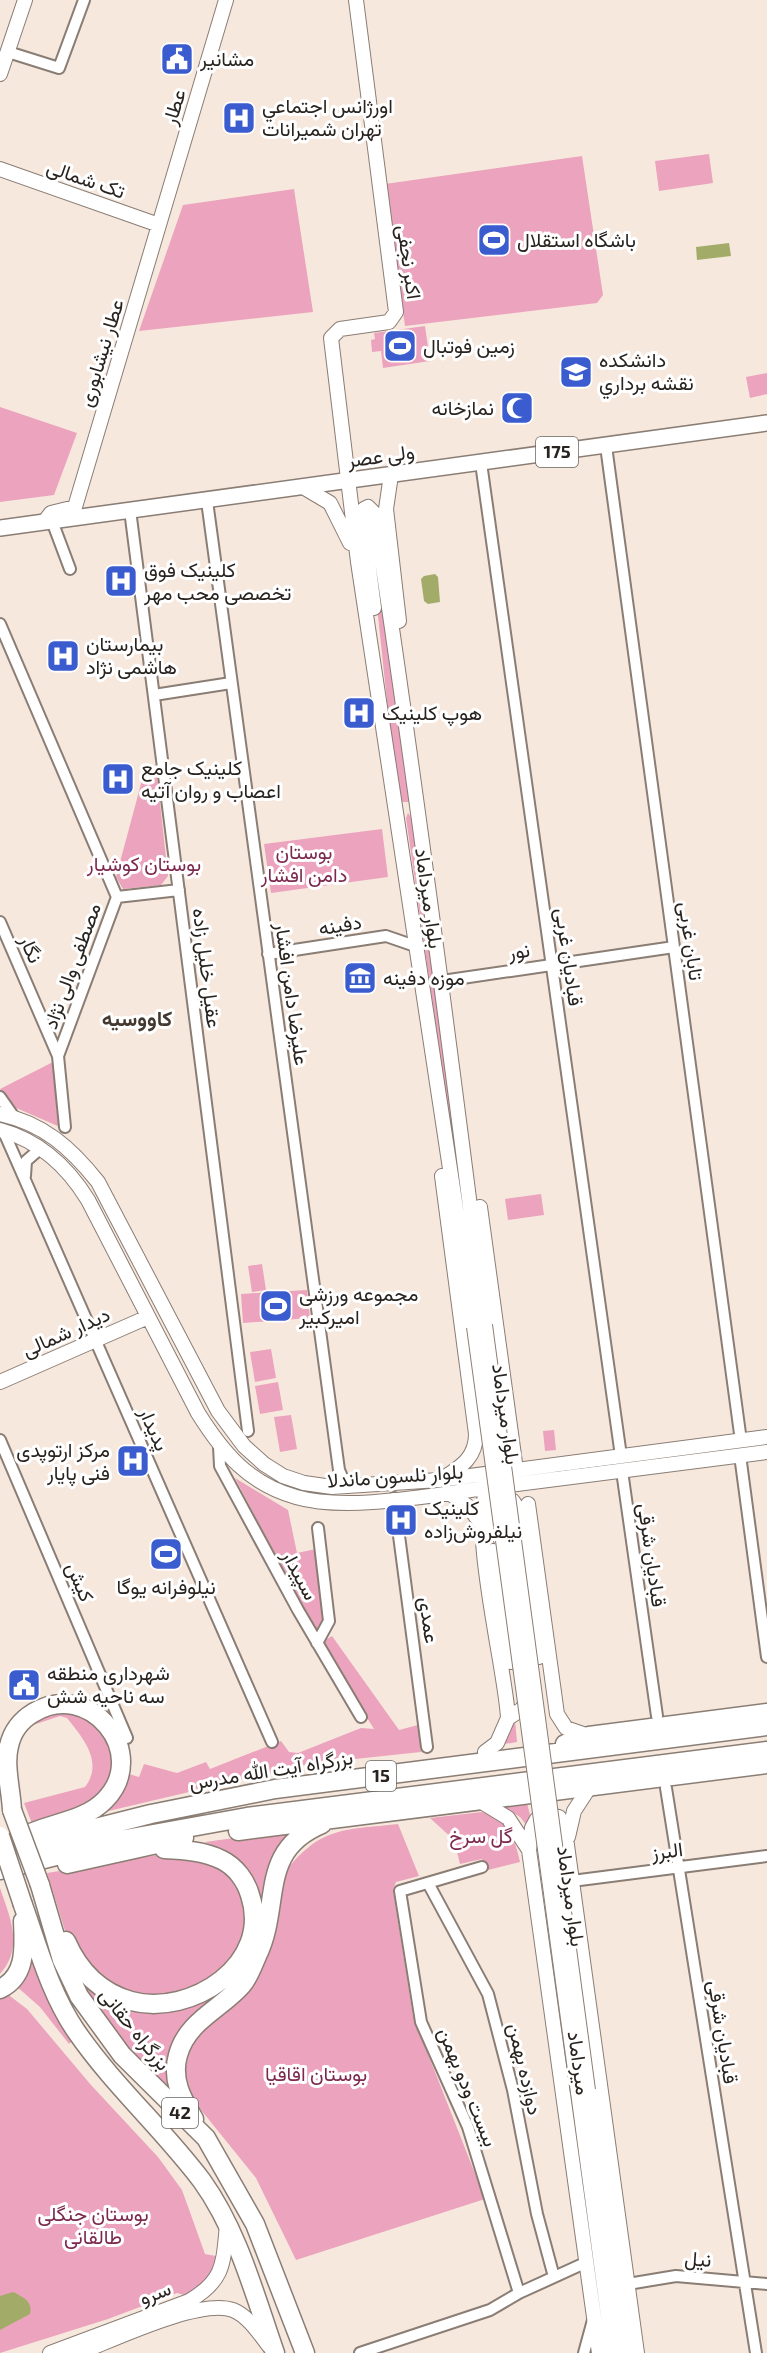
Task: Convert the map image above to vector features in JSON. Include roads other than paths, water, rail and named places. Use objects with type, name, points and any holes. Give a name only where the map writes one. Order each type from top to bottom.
[{"type":"highway","points":[[0,1851],[30,1832],[91,1811],[108,1797],[115,1786],[121,1766],[117,1746],[105,1722],[80,1706],[56,1704],[38,1710],[21,1722],[9,1747],[12,1810]]},
{"type":"highway","points":[[199,1803],[242,1786],[485,1752],[555,1747],[589,1736],[767,1713]]},
{"type":"highway","name":"بزرگراه آیت الله مدرس","points":[[0,1851],[199,1803],[275,1789],[767,1726]]},
{"type":"highway","name":"15","points":[[0,1871],[120,1840],[247,1817],[767,1751]]},
{"type":"highway","points":[[0,1871],[57,1866],[150,1848],[200,1835],[767,1764]]},
{"type":"highway","name":"بزرگراه حقانی","points":[[0,1775],[40,1885],[62,1960],[79,1996],[98,2025],[150,2086],[206,2138],[255,2224],[305,2353]]},
{"type":"highway","points":[[206,2138],[178,2089],[176,2067],[182,2045],[201,2020],[243,1984],[263,1942],[276,1874],[287,1847],[316,1827],[353,1817]]},
{"type":"highway","name":"42","points":[[0,1836],[54,1990],[75,2029],[106,2070],[202,2182],[227,2225],[275,2353]]},
{"type":"highway","points":[[40,1885],[75,1959],[95,1983],[118,1997],[154,2005],[188,2000],[212,1988],[237,1965],[253,1926],[253,1902],[243,1878],[223,1861],[195,1851],[150,1848],[120,1840]]},
{"type":"highway","points":[[0,1989],[12,1981],[22,1965],[23,1905]]},
{"type":"main road","points":[[0,74],[25,0]]},
{"type":"main road","name":"عطار","points":[[159,225],[226,0]]},
{"type":"main road","name":"اکبر نجفی","points":[[345,482],[331,338],[340,329],[389,322],[396,310],[356,0]]},
{"type":"main road","name":"تک شمالی","points":[[0,169],[159,225]]},
{"type":"main road","name":"عطار نیشابوری","points":[[48,521],[51,513],[75,507],[159,225]]},
{"type":"main road","name":"ولی عصر","points":[[0,528],[767,423]]},
{"type":"main road","points":[[391,475],[386,510],[400,631],[395,659]]},
{"type":"main road","name":"بلوار میرداماد","points":[[345,482],[372,642],[441,1112],[480,1326]]},
{"type":"main road","points":[[303,487],[322,497],[335,510],[358,562]]},
{"type":"main road","name":"بلوار میرداماد","points":[[372,642],[374,608],[364,509],[368,507],[374,511],[377,526],[442,981],[480,1326],[583,2091],[624,2353]]},
{"type":"main road","points":[[401,844],[401,811],[404,807],[413,807],[420,824]]},
{"type":"main road","points":[[453,1074],[466,1107],[516,1470]]},
{"type":"main road","points":[[439,1480],[464,1464],[476,1443],[438,1149],[441,1112]]},
{"type":"main road","name":"بلوار نلسون ماندلا","points":[[0,1114],[37,1125],[61,1142],[98,1182],[211,1398],[244,1446],[264,1464],[291,1479],[318,1486],[439,1480],[767,1437]]},
{"type":"main road","name":"بلوار نلسون ماندلا","points":[[1,1130],[41,1149],[70,1174],[88,1200],[198,1413],[219,1446],[246,1473],[275,1490],[296,1498],[330,1503],[449,1493],[767,1452]]},
{"type":"main road","name":"دیدار شمالی","points":[[0,1382],[148,1317]]},
{"type":"main road","points":[[474,1415],[481,1424],[493,1427],[503,1422],[508,1412]]},
{"type":"main road","points":[[481,1489],[499,1472]]},
{"type":"main road","points":[[475,1475],[481,1489],[484,1551],[508,1718],[497,1743],[485,1752]]},
{"type":"main road","points":[[520,1517],[528,1503],[547,1481]]},
{"type":"main road","points":[[449,1493],[469,1507],[484,1527],[494,1553],[531,1801],[552,1865]]},
{"type":"main road","points":[[508,1718],[522,1709],[529,1696],[511,1555],[496,1531],[492,1518],[495,1506],[506,1500],[513,1501],[520,1517],[558,1798],[552,1865]]},
{"type":"main road","points":[[528,1503],[557,1714],[566,1728],[589,1736]]},
{"type":"main road","points":[[567,1845],[574,1811],[589,1788]]},
{"type":"main road","name":"میرداماد","points":[[480,1801],[508,1818],[529,1850],[599,2353]]},
{"type":"main road","points":[[529,1850],[534,1823],[541,1817],[550,1815],[562,1820],[567,1845]]},
{"type":"main road","name":"میرداماد","points":[[567,1845],[637,2353]]},
{"type":"main road","points":[[542,1937],[553,1946],[562,1947],[576,1943],[579,1935]]},
{"type":"main road","points":[[549,1987],[555,1971],[564,1965],[578,1964],[584,1970]]},
{"type":"main road","name":"بلوار میرداماد","points":[[583,2091],[613,2353]]},
{"type":"main road","name":"سرو","points":[[50,2353],[189,2301],[209,2290],[219,2274],[224,2258],[227,2225]]},
{"type":"main road","name":"سرو","points":[[79,2353],[193,2310],[214,2307],[234,2310],[249,2321],[275,2353]]},
{"type":"street","points":[[8,52],[59,68],[84,0]]},
{"type":"street","name":"تابان غربی","points":[[606,446],[741,1441]]},
{"type":"street","name":"قبادیان غربی","points":[[481,463],[621,1456]]},
{"type":"street","name":"علیرضا دامن افشار","points":[[207,501],[339,1470],[342,1477],[354,1486]]},
{"type":"street","name":"عقیل خلیل زاده","points":[[130,510],[248,1431]]},
{"type":"street","points":[[48,521],[70,569]]},
{"type":"street","name":"مصطفی والی نژاد","points":[[0,624],[117,897],[58,1056],[64,1127]]},
{"type":"street","points":[[154,695],[231,683]]},
{"type":"street","points":[[117,897],[179,890]]},
{"type":"street","name":"نگار","points":[[0,922],[58,1056]]},
{"type":"street","name":"دفینه","points":[[268,954],[386,936],[415,946]]},
{"type":"street","name":"نور","points":[[442,981],[674,947]]},
{"type":"street","points":[[0,1097],[14,1117]]},
{"type":"street","name":"پدیدار","points":[[1,1130],[26,1182],[272,1742]]},
{"type":"street","points":[[26,1182],[26,1161],[41,1149]]},
{"type":"street","name":"کیش","points":[[0,1440],[127,1737]]},
{"type":"street","name":"سپیدار","points":[[219,1446],[220,1466],[317,1643],[361,1717]]},
{"type":"street","points":[[740,1455],[767,1657]]},
{"type":"street","name":"قبادیان شرقی","points":[[622,1471],[657,1716]]},
{"type":"street","name":"عمدی","points":[[394,1498],[427,1747]]},
{"type":"street","points":[[317,1643],[329,1621],[318,1528]]},
{"type":"street","name":"قبادیان شرقی","points":[[666,1788],[756,2353]]},
{"type":"street","name":"البرز","points":[[572,1881],[767,1856]]},
{"type":"street","points":[[428,1883],[482,1867]]},
{"type":"street","name":"بیست ودو بهمن","points":[[428,1883],[400,1891],[421,2022],[468,2127],[519,2293]]},
{"type":"street","name":"دوازده بهمن","points":[[428,1883],[488,1994],[513,2090],[537,2214],[554,2277]]},
{"type":"street","points":[[360,2353],[490,2310],[519,2293],[587,2262]]},
{"type":"street","name":"نیل","points":[[628,2284],[676,2276],[767,2284]]},
{"type":"street","points":[[584,2353],[594,2317]]},
{"type":"place","name":"مشانیر","points":[[177,59]]},
{"type":"place","name":"اورژانس اجتماعي تهران شميرانات","points":[[239,118]]},
{"type":"place","name":"باشگاه استقلال","points":[[494,240]]},
{"type":"place","name":"زمین فوتبال","points":[[400,346]]},
{"type":"place","name":"دانشكده نقشه برداري","points":[[576,372]]},
{"type":"place","name":"نمازخانه","points":[[517,408]]},
{"type":"place","name":"کلینیک فوق تخصصی محب مهر","points":[[121,581]]},
{"type":"place","name":"بیمارستان هاشمی نژاد","points":[[63,656]]},
{"type":"place","name":"هوپ کلینیک","points":[[359,713]]},
{"type":"place","name":"کلینیک جامع اعصاب و روان آتیه","points":[[118,779]]},
{"type":"place","name":"موزه دفینه","points":[[360,978]]},
{"type":"place","name":"مجموعه ورزشی امیرکبیر","points":[[276,1306]]},
{"type":"place","name":"مرکز ارتوپدی فنی پایار","points":[[133,1461]]},
{"type":"place","name":"کلینیک نیلفروش‌زاده","points":[[401,1520]]},
{"type":"place","name":"نیلوفرانه یوگا","points":[[166,1554]]},
{"type":"place","name":"شهرداری منطقه سه ناحیه شش","points":[[24,1685]]},
{"type":"district","name":"کاووسیه","points":[[137,1019]]},
{"type":"park label","name":"بوستان کوشیار","points":[[144,864]]},
{"type":"park label","name":"بوستان دامن افشار","points":[[304,864]]},
{"type":"park label","name":"گل سرخ","points":[[481,1836]]},
{"type":"park label","name":"بوستان اقاقیا","points":[[316,2074]]},
{"type":"park label","name":"بوستان جنگلی طالقانی","points":[[93,2226]]}]
